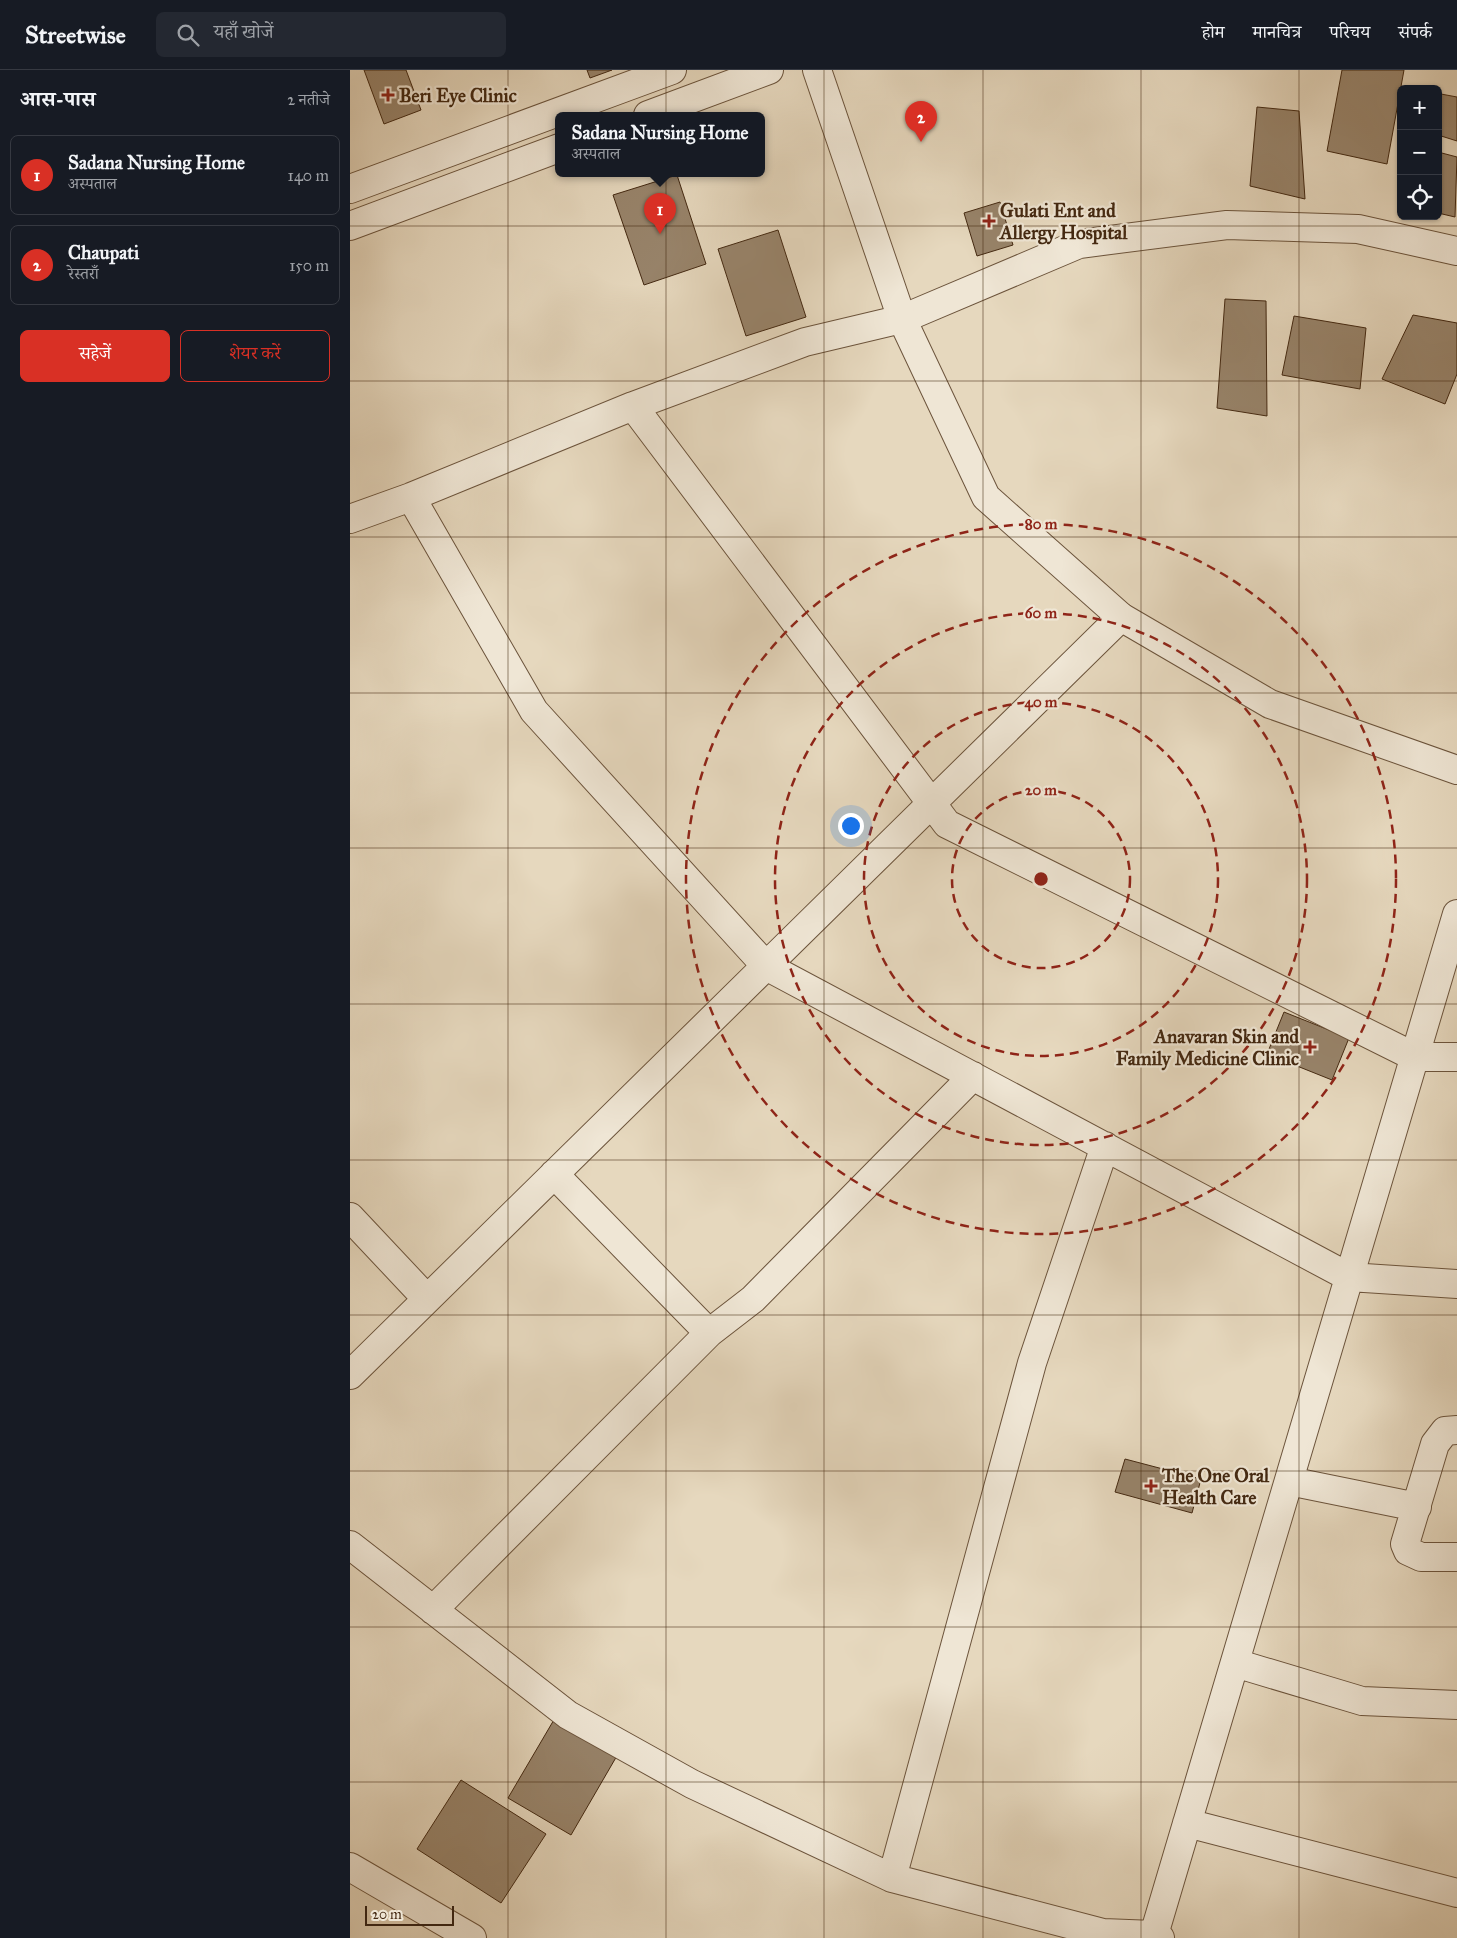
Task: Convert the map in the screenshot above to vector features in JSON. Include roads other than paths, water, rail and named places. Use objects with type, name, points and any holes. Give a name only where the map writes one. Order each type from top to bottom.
[{"type":"street","points":[[558,112],[672,70]]},
{"type":"street","points":[[656,112],[769,70]]},
{"type":"street","points":[[817,70],[902,319],[986,497],[1121,617],[1270,704],[1457,770]]},
{"type":"street","points":[[350,189],[555,113]]},
{"type":"street","points":[[350,226],[555,149]]},
{"type":"street","points":[[350,518],[411,497],[633,406],[805,342],[902,319],[1079,244],[1227,225],[1358,229],[1457,251]]},
{"type":"street","points":[[633,406],[947,824],[1415,1057],[1457,1057]]},
{"type":"street","points":[[411,497],[534,711],[766,966],[1350,1276],[1457,1284]]},
{"type":"street","points":[[350,1375],[1121,617]]},
{"type":"street","points":[[350,1545],[568,1715],[692,1784],[892,1878],[1103,1933],[1156,1937],[1234,1663],[1457,914]]},
{"type":"street","points":[[434,1610],[709,1333],[752,1299],[973,1076]]},
{"type":"street","points":[[892,1878],[1032,1363],[1105,1146]]},
{"type":"street","points":[[554,1174],[709,1333]]},
{"type":"street","points":[[350,1217],[427,1299]]},
{"type":"street","points":[[1457,1430],[1444,1432],[1435,1444],[1417,1507],[1406,1536],[1408,1550],[1421,1557],[1457,1557]]},
{"type":"street","points":[[1289,1481],[1417,1507]]},
{"type":"street","points":[[1234,1663],[1362,1701],[1457,1705]]},
{"type":"street","points":[[1187,1823],[1457,1893]]},
{"type":"street","points":[[350,1867],[472,1938]]},
{"type":"place","name":"Beri Eye Clinic","points":[[388,95]]},
{"type":"place","name":"Chaupati","points":[[921,142]]},
{"type":"place","name":"Gulati Ent and Allergy Hospital","points":[[989,221]]},
{"type":"place","name":"Sadana Nursing Home","points":[[660,234]]},
{"type":"place","name":"Anavaran Skin and Family Medicine Clinic","points":[[1310,1047]]},
{"type":"place","name":"The One Oral Health Care","points":[[1151,1486]]}]
